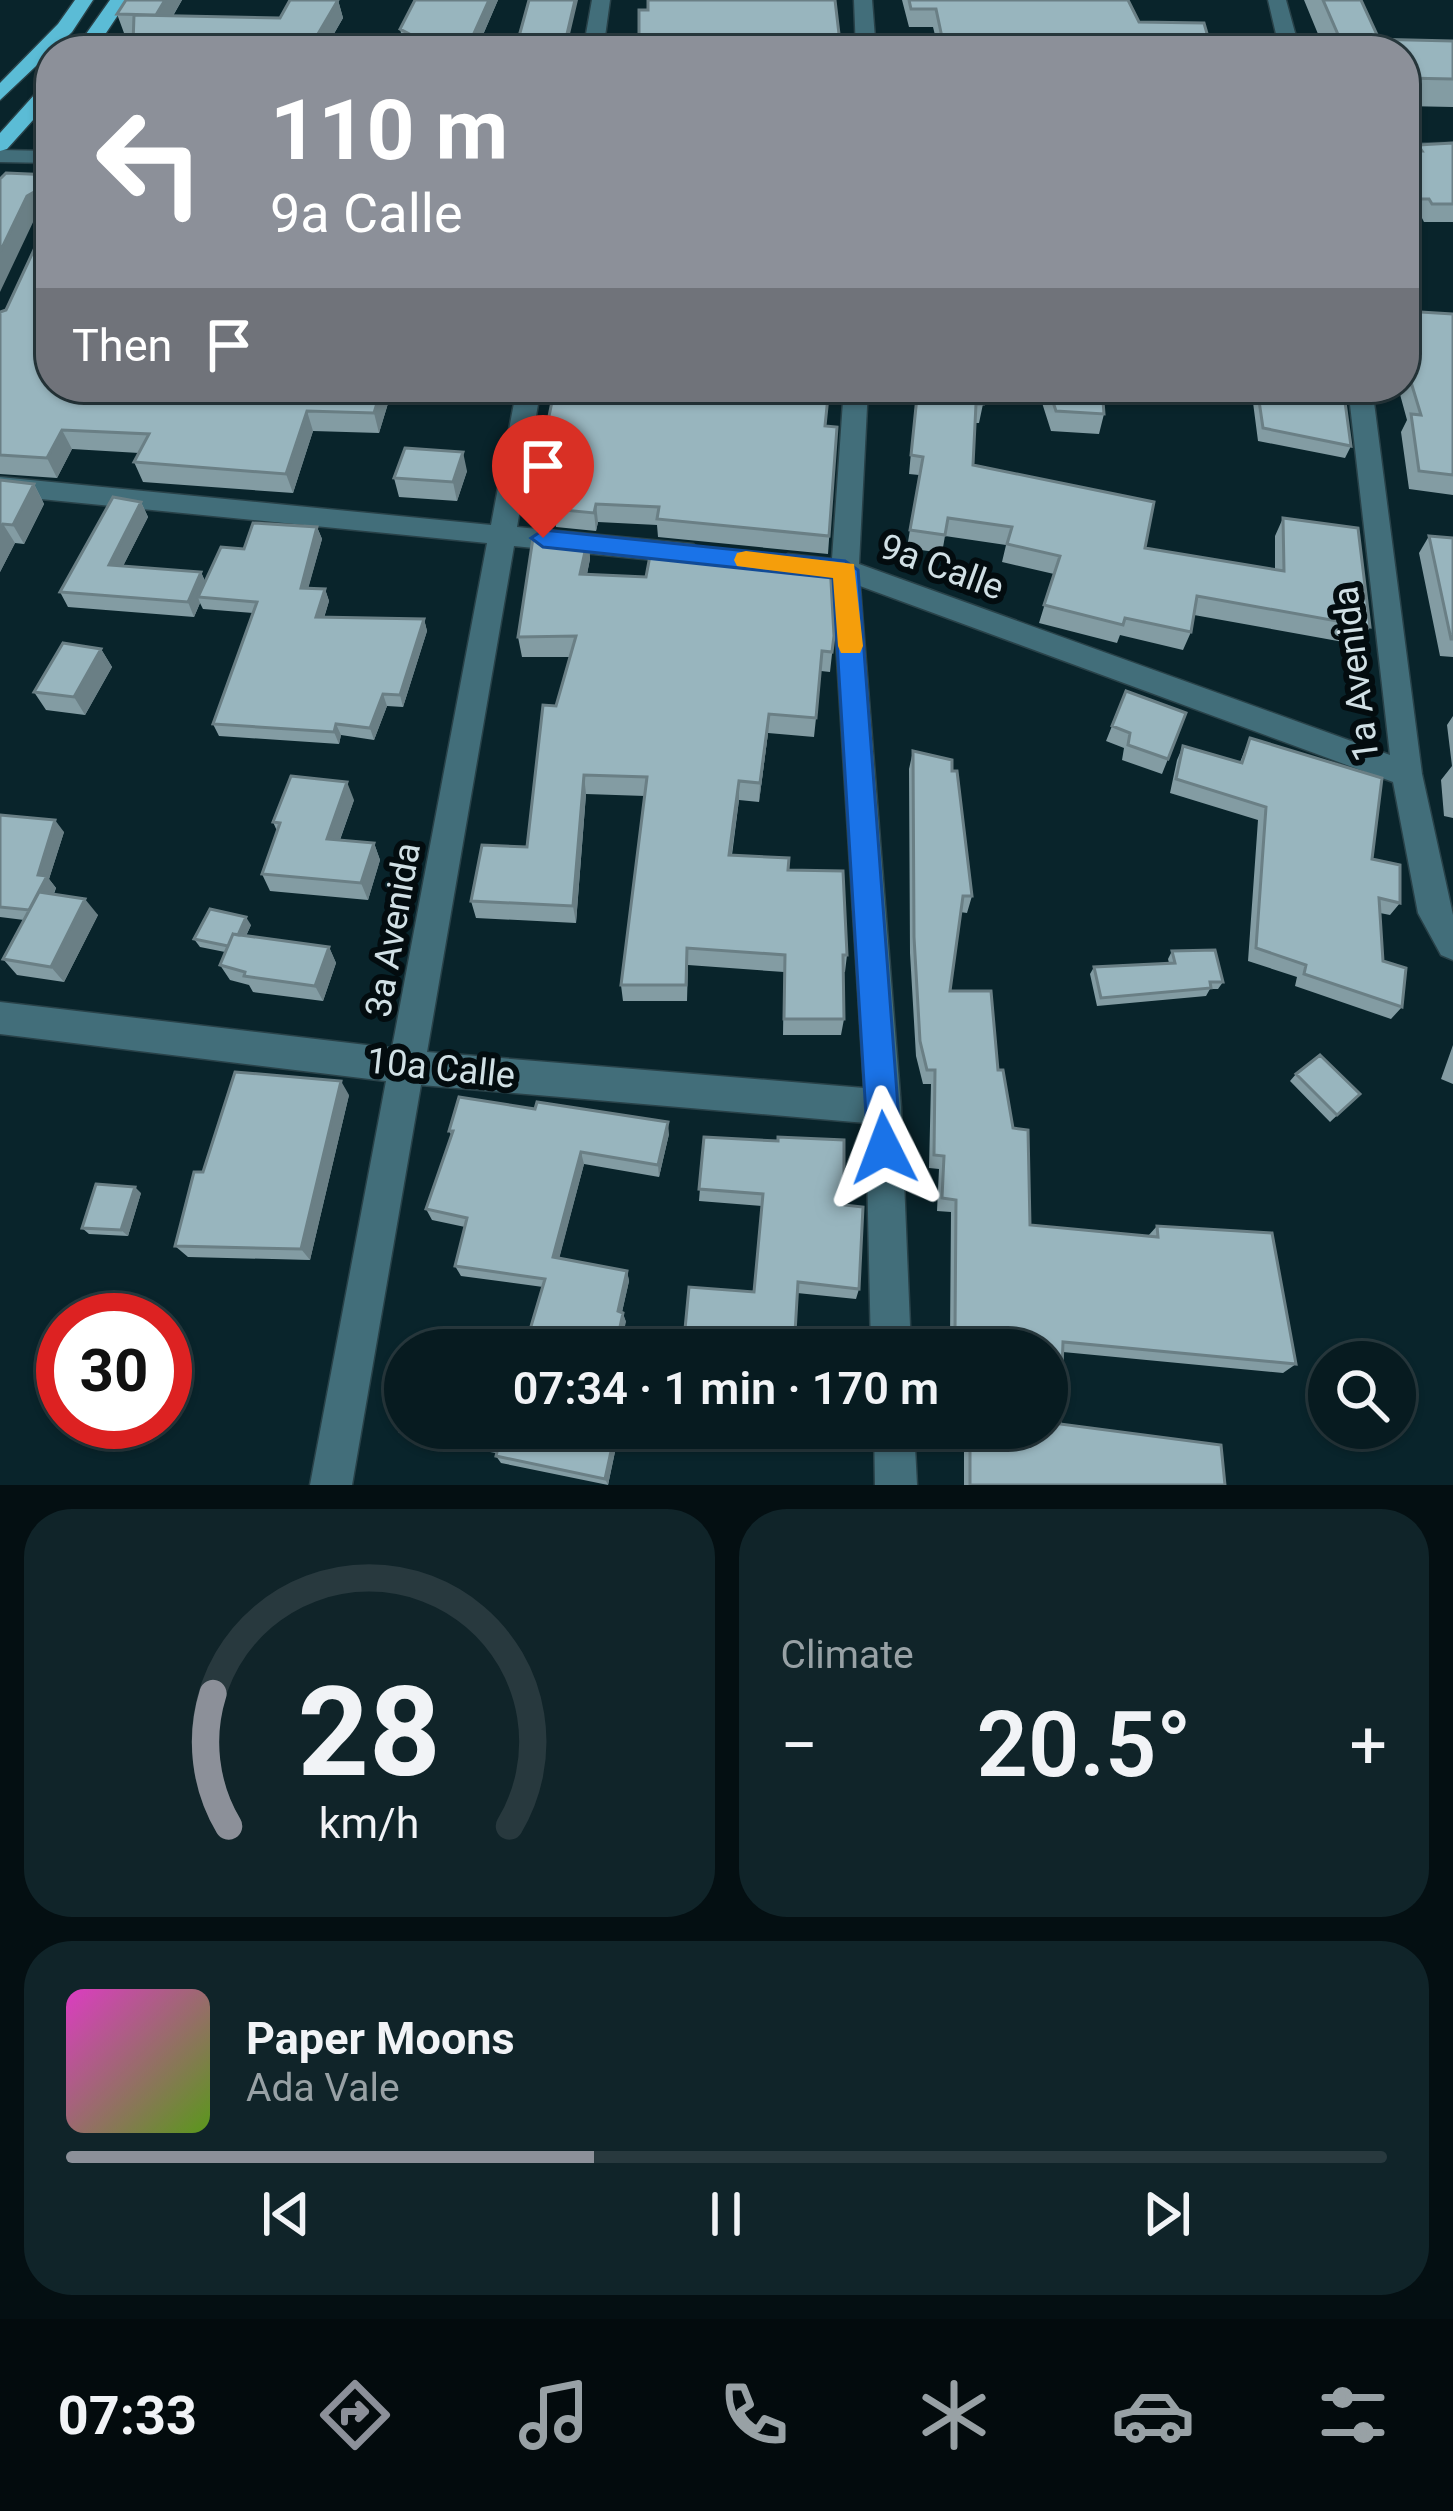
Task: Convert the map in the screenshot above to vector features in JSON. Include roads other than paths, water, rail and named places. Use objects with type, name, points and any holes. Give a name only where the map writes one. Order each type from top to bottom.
[{"type":"main road","points":[[57,36],[84,0]]},
{"type":"main road","points":[[94,36],[119,0]]},
{"type":"main road","points":[[0,94],[36,57]]},
{"type":"main road","points":[[0,146],[36,105]]},
{"type":"street","points":[[596,36],[602,0]]},
{"type":"street","points":[[863,0],[865,36]]},
{"type":"street","points":[[1277,0],[1286,36]]},
{"type":"street","points":[[1419,150],[1453,149]]},
{"type":"street","points":[[0,156],[36,157]]},
{"type":"street","name":"3a Avenida","points":[[331,1485],[410,1067],[526,402]]},
{"type":"street","points":[[855,402],[845,570],[883,1107],[890,1329]]},
{"type":"street","name":"1a Avenida","points":[[1362,402],[1407,774],[1434,914],[1453,945]]},
{"type":"street","name":"9a Calle","points":[[0,486],[845,570],[1407,774]]},
{"type":"street","name":"10a Calle","points":[[0,1018],[410,1067],[883,1107]]},
{"type":"street","points":[[895,1449],[896,1485]]}]
